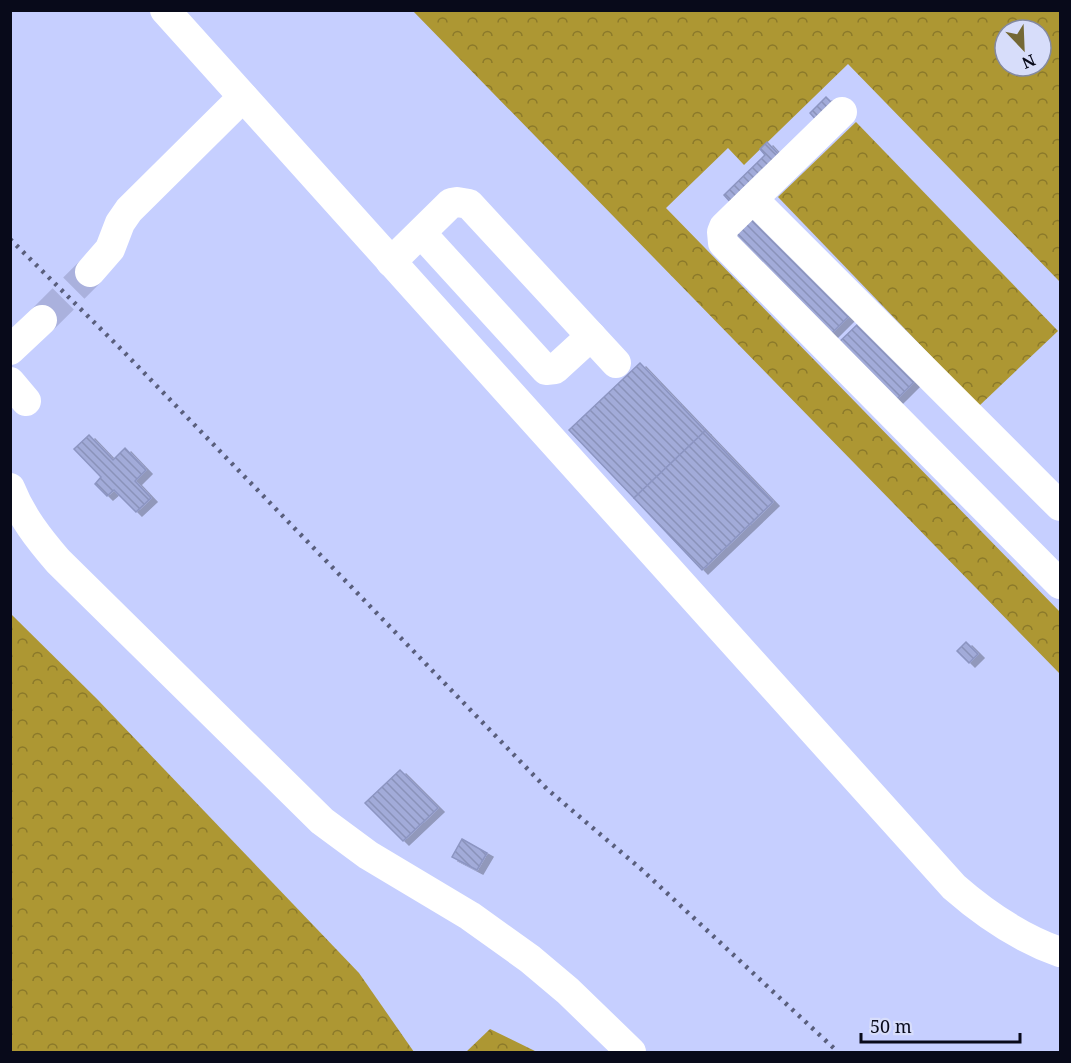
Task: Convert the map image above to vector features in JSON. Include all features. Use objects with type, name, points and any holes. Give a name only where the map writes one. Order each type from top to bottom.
[{"type":"lane","points":[[165,10],[954,887],[989,916],[1029,939],[1060,952]]},
{"type":"lane","points":[[90,272],[110,249],[120,223],[129,210],[243,97]]},
{"type":"lane","points":[[842,112],[724,227],[722,237],[727,247],[1060,584]]},
{"type":"lane","points":[[753,199],[1060,506]]},
{"type":"lane","points":[[391,262],[451,203],[469,204],[616,363]]},
{"type":"lane","points":[[421,233],[544,369],[549,371],[555,369],[591,336]]},
{"type":"lane","points":[[10,351],[42,320]]},
{"type":"lane","points":[[10,488],[34,532],[58,561],[322,821],[368,855],[470,916],[523,954],[568,991],[631,1053]]},
{"type":"green space","points":[[413,11],[1060,11],[1060,282],[848,64],[744,165],[728,148],[666,208],[1060,612],[1060,674]]},
{"type":"green space","points":[[856,122],[1058,331],[979,406],[778,197]]},
{"type":"green space","points":[[11,614],[97,699],[359,973],[414,1052],[11,1052]]},
{"type":"green space","points":[[490,1029],[537,1052],[466,1052]]},
{"type":"building","points":[[826,97],[835,106],[818,122],[810,113]]},
{"type":"building","points":[[767,142],[781,157],[732,204],[724,195],[765,155],[760,149]]},
{"type":"building","points":[[752,214],[852,313],[828,337],[728,238]]},
{"type":"building","points":[[861,321],[917,379],[891,405],[835,346]]},
{"type":"building","points":[[640,363],[705,431],[634,498],[569,430]]},
{"type":"building","points":[[705,431],[773,502],[702,570],[634,498]]},
{"type":"building","points":[[89,435],[113,460],[125,448],[146,470],[135,481],[151,498],[136,512],[114,490],[107,496],[95,484],[101,477],[74,449]]},
{"type":"building","points":[[966,642],[978,654],[969,663],[957,651]]},
{"type":"building","points":[[400,770],[438,808],[403,841],[365,803]]},
{"type":"building","points":[[462,839],[487,853],[477,870],[452,857]]},
{"type":"tunnel","points":[[42,320],[90,272]]},
{"type":"railway","points":[[10,239],[121,349],[547,789],[641,869],[838,1052]]}]
